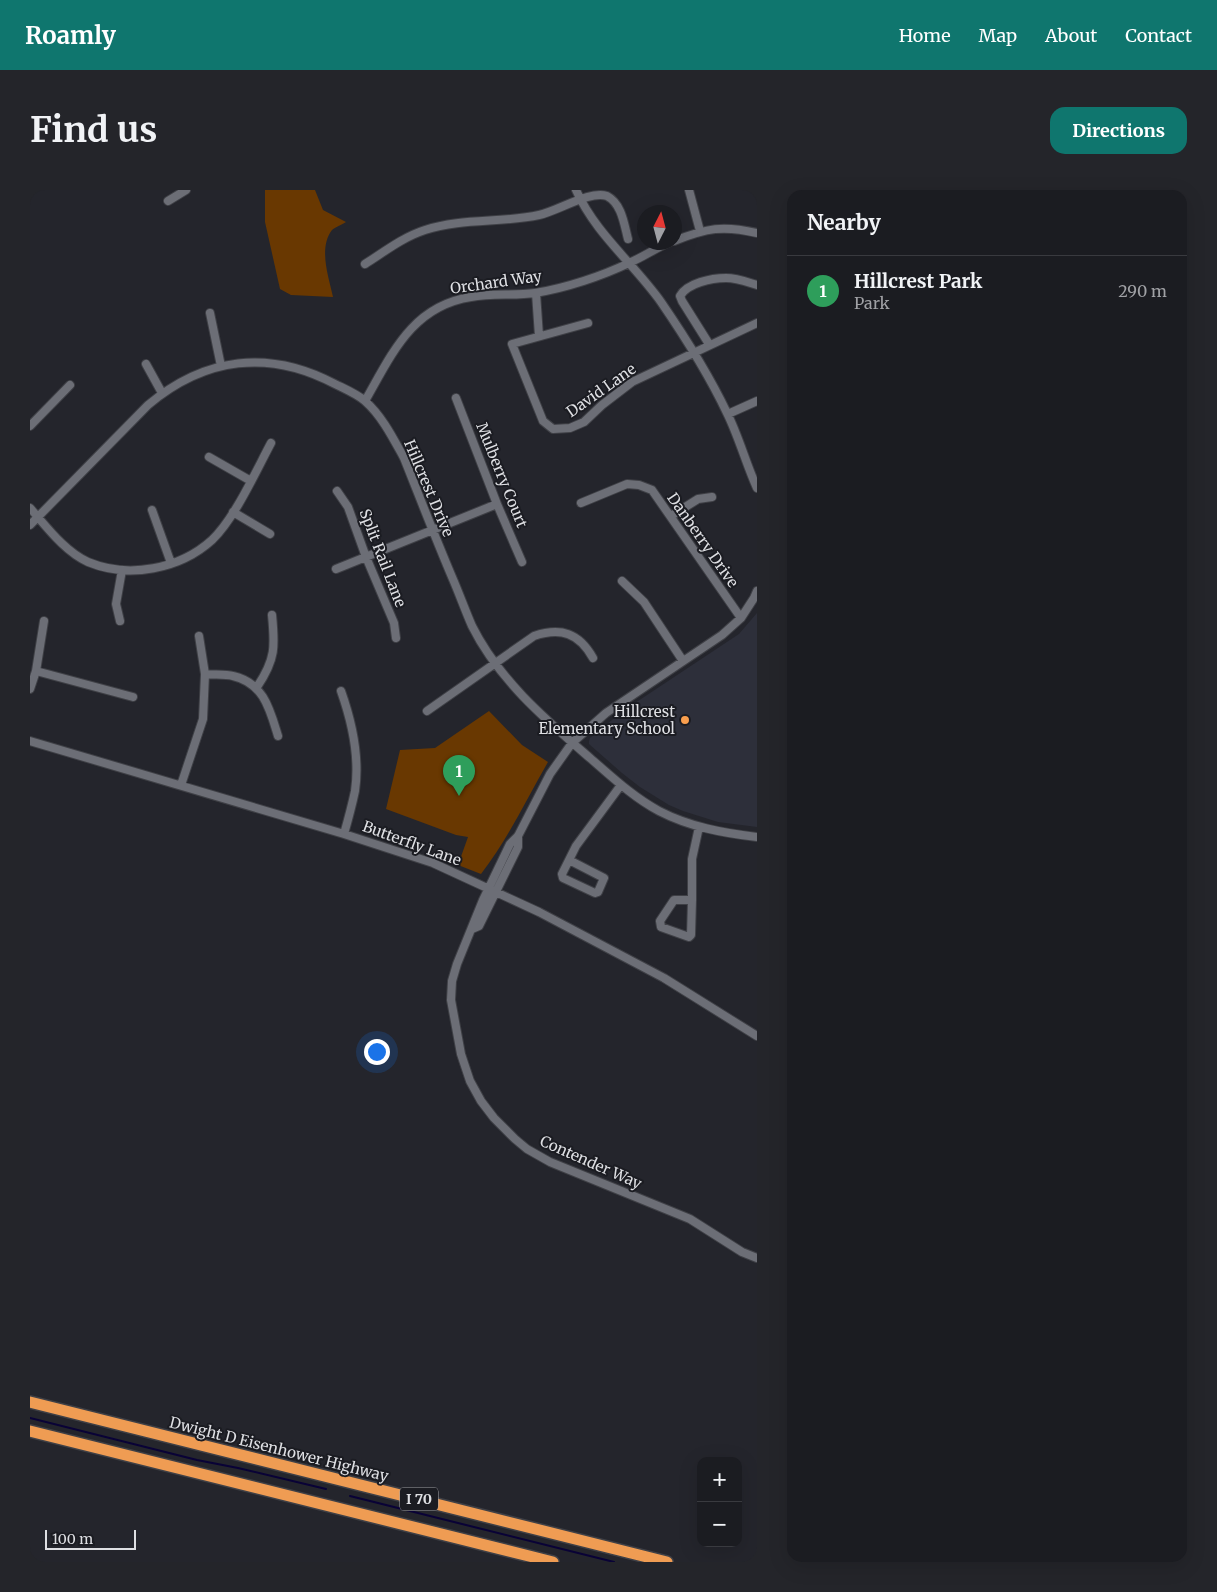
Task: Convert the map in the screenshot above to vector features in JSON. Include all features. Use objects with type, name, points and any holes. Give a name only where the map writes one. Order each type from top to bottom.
[{"type":"highway","name":"Dwight D Eisenhower Highway","points":[[30,1402],[667,1562]]},
{"type":"highway","name":"I 70","points":[[30,1431],[553,1562]]},
{"type":"street","points":[[168,201],[186,190]]},
{"type":"street","points":[[576,190],[603,233],[660,301],[694,352],[728,414],[757,488]]},
{"type":"street","points":[[688,190],[700,231]]},
{"type":"street","points":[[365,264],[401,241],[424,230],[449,225],[538,215],[560,208],[591,194],[602,194],[614,200],[618,205],[628,239]]},
{"type":"street","points":[[682,238],[700,231],[719,228],[757,233]]},
{"type":"street","name":"Orchard Way","points":[[365,401],[399,345],[412,327],[427,313],[452,300],[473,296],[536,293],[583,281],[629,263],[654,250]]},
{"type":"street","points":[[709,344],[682,301],[680,296],[683,291],[695,284],[715,279],[728,278],[757,285]]},
{"type":"street","points":[[536,293],[539,336]]},
{"type":"street","points":[[210,313],[221,366]]},
{"type":"street","points":[[694,352],[757,322]]},
{"type":"street","name":"David Lane","points":[[588,323],[512,344],[544,421],[553,429],[570,428],[584,422],[602,405],[632,382],[694,352]]},
{"type":"street","name":"Hillcrest Drive","points":[[30,525],[148,405],[162,393],[184,379],[221,366],[264,362],[288,365],[315,373],[365,401],[391,434],[404,458],[473,627],[509,682],[572,743],[621,785],[659,811],[700,827],[729,834],[757,837]]},
{"type":"street","points":[[146,364],[162,393]]},
{"type":"street","points":[[30,426],[70,385]]},
{"type":"street","name":"Mulberry Court","points":[[456,398],[497,504],[522,562]]},
{"type":"street","points":[[728,414],[757,402]]},
{"type":"street","points":[[30,508],[62,544],[87,562],[122,570],[152,569],[187,558],[212,539],[233,512],[271,443]]},
{"type":"street","points":[[209,457],[251,481]]},
{"type":"street","name":"Danberry Drive","points":[[581,503],[626,484],[639,485],[652,490],[672,516],[741,618]]},
{"type":"street","name":"Split Rail Lane","points":[[337,491],[348,506],[366,557],[394,623],[396,638]]},
{"type":"street","points":[[672,516],[698,498],[712,497]]},
{"type":"street","points":[[336,570],[497,504]]},
{"type":"street","points":[[152,510],[171,563]]},
{"type":"street","points":[[233,512],[270,534]]},
{"type":"street","points":[[120,621],[116,604],[122,570]]},
{"type":"street","points":[[622,582],[644,602],[683,661]]},
{"type":"street","name":"Contender Way","points":[[757,591],[741,618],[722,636],[606,713],[572,743],[550,774],[518,836],[510,844],[493,890],[472,923],[472,929],[456,964],[452,982],[452,1008],[463,1064],[481,1101],[514,1139],[540,1157],[690,1219],[742,1252],[757,1258]]},
{"type":"street","points":[[257,687],[267,673],[275,645],[272,615]]},
{"type":"street","points":[[30,689],[36,671],[44,621]]},
{"type":"street","points":[[427,711],[534,636],[555,631],[569,634],[584,644],[593,658]]},
{"type":"street","points":[[180,785],[203,718],[205,674],[199,636]]},
{"type":"street","points":[[36,671],[133,697]]},
{"type":"street","points":[[205,674],[234,676],[257,687],[271,713],[278,736]]},
{"type":"street","points":[[341,691],[349,714],[355,747],[355,790],[344,834]]},
{"type":"street","name":"Butterfly Lane","points":[[30,741],[344,834],[433,863],[539,912],[664,978],[757,1036]]},
{"type":"street","points":[[569,860],[602,877],[604,880],[598,892],[594,893],[563,878],[562,874],[569,860],[576,846],[621,785]]},
{"type":"street","points":[[692,900],[672,901],[660,921],[661,927],[689,937],[691,935],[692,900],[692,859],[700,827]]},
{"type":"shaded area","points":[[265,190],[315,190],[323,210],[346,222],[332,230],[326,245],[327,272],[333,297],[291,295],[280,289],[265,222]]},
{"type":"shaded area","name":"Hillcrest Elementary School","points":[[757,613],[757,827],[718,822],[669,805],[622,773],[589,744],[589,741],[590,738],[623,711],[739,634]]},
{"type":"shaded area","points":[[489,711],[522,745],[548,762],[508,833],[481,874],[458,865],[468,837],[456,835],[386,809],[400,750],[435,748]]},
{"type":"waterway","points":[[30,1418],[197,1460],[326,1489]]},
{"type":"waterway","points":[[350,1496],[614,1562]]},
{"type":"place","name":"Hillcrest Elementary School","points":[[685,720]]},
{"type":"place","name":"Hillcrest Park","points":[[459,796]]}]
